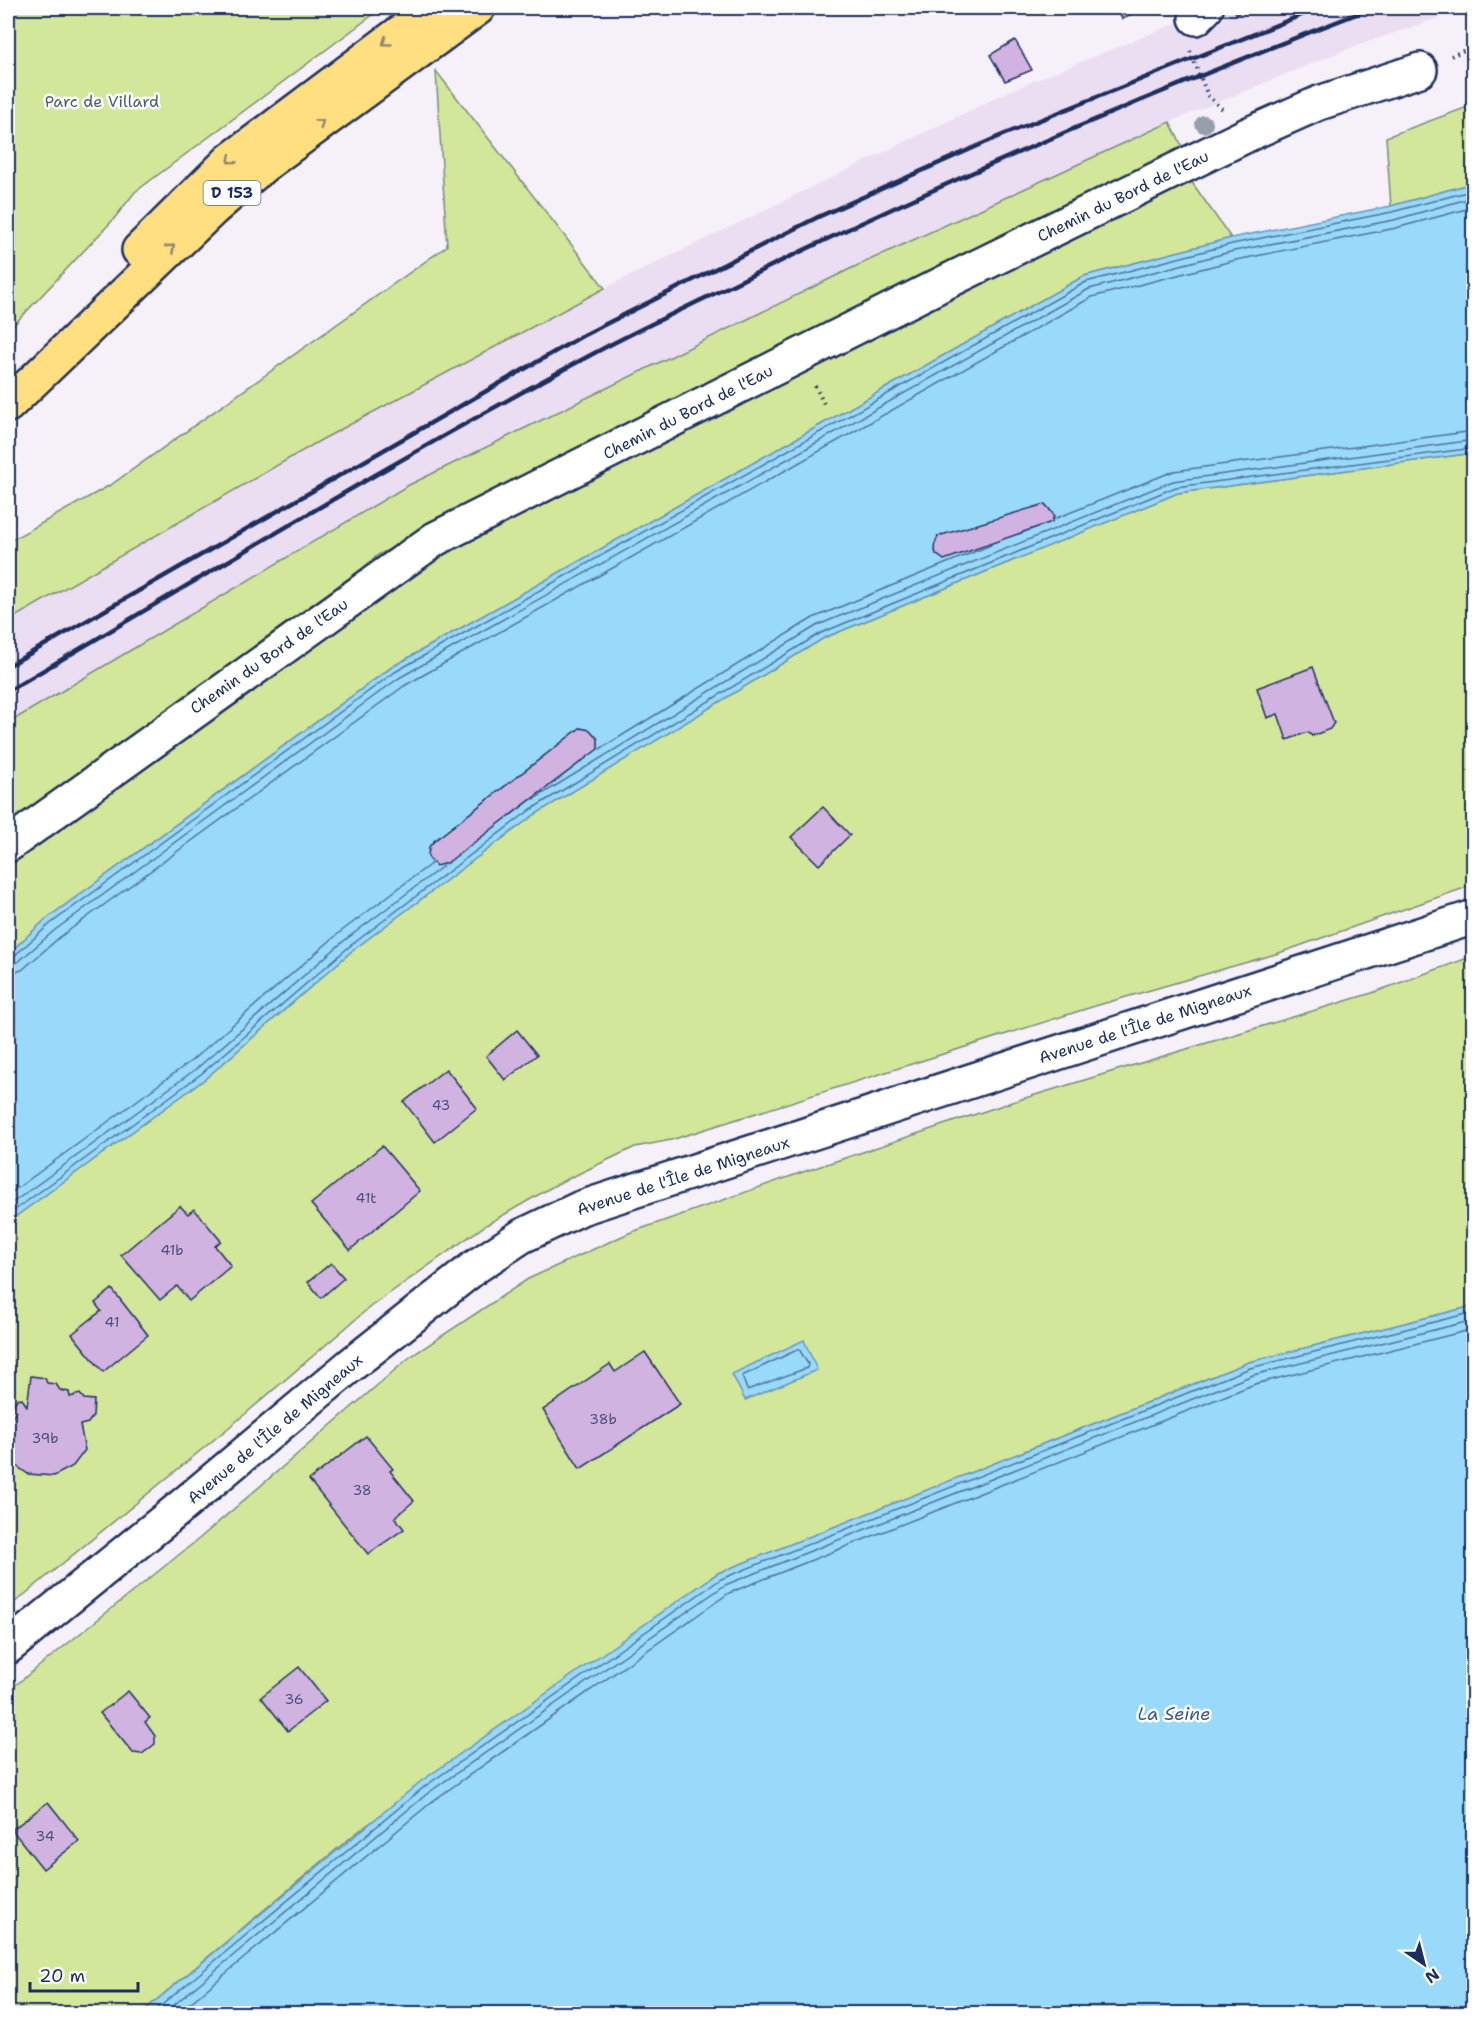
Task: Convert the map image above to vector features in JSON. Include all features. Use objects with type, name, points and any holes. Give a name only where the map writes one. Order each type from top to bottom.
[{"type":"main road","name":"D 153","points":[[8,387],[174,214],[230,160],[433,8]]},
{"type":"main road","name":"D 153","points":[[8,405],[263,166],[478,8]]},
{"type":"street","name":"Chemin du Bord de l'Eau","points":[[8,845],[435,539],[946,282],[1249,135],[1319,103],[1420,70]]},
{"type":"street","name":"Avenue de l'Île de Migneaux","points":[[8,1647],[352,1364],[475,1267],[522,1236],[581,1208],[1473,917]]},
{"type":"path","points":[[1201,13],[1184,37],[1208,96],[1249,135]]},
{"type":"shaded area","points":[[1214,8],[1468,8],[1344,50],[1170,122],[852,268],[407,486],[8,723],[8,621],[321,440],[605,288],[1014,89]]},
{"type":"green space","name":"Parc de Villard","points":[[8,8],[382,8],[135,192],[113,220],[8,331]]},
{"type":"green space","points":[[436,71],[605,288],[321,440],[8,621],[8,542],[112,484],[447,246]]},
{"type":"green space","points":[[1473,105],[1473,183],[1391,206],[1386,137]]},
{"type":"green space","points":[[1170,122],[1184,150],[378,555],[287,632],[8,830],[8,723],[407,486],[852,268]]},
{"type":"green space","points":[[1191,181],[1231,238],[1084,276],[392,667],[46,919],[8,954],[8,867],[435,554]]},
{"type":"green space","points":[[1473,453],[1473,885],[1279,953],[1095,1006],[671,1140],[635,1147],[557,1184],[486,1225],[370,1307],[244,1415],[8,1608],[8,1222],[205,1079],[353,950],[534,815],[824,638],[1178,493]]},
{"type":"green space","points":[[1473,956],[1473,1306],[1249,1362],[718,1573],[356,1833],[141,2013],[8,2014],[8,1691],[200,1538],[410,1357],[528,1279],[629,1233],[1012,1102],[1372,993]]},
{"type":"water","points":[[1473,183],[1473,453],[1178,493],[824,638],[534,815],[353,950],[205,1079],[8,1222],[8,954],[46,919],[392,667],[1084,276],[1231,238],[1391,206]]},
{"type":"water","name":"La Seine","points":[[1473,1306],[1473,2013],[141,2013],[420,1782],[718,1573],[1249,1362]]},
{"type":"water","points":[[804,1340],[817,1370],[745,1400],[732,1374]]},
{"type":"building","points":[[1116,8],[1143,8],[1122,19]]},
{"type":"building","points":[[1234,8],[1252,8],[1236,14]]},
{"type":"building","points":[[1015,40],[1032,70],[1005,81],[990,55]]},
{"type":"building","points":[[1045,504],[1054,515],[1052,522],[944,560],[936,554],[934,546],[938,536]]},
{"type":"building","points":[[1313,667],[1334,723],[1330,729],[1312,736],[1308,732],[1287,740],[1278,714],[1267,718],[1257,688]]},
{"type":"building","points":[[580,728],[590,730],[598,739],[598,749],[447,863],[436,866],[428,857],[429,847],[434,841]]},
{"type":"building","points":[[823,807],[850,835],[819,865],[791,837]]},
{"type":"building","points":[[517,1030],[537,1055],[505,1080],[486,1056]]},
{"type":"building","points":[[446,1069],[477,1108],[435,1142],[404,1102]]},
{"type":"building","points":[[382,1146],[420,1191],[350,1250],[311,1204]]},
{"type":"building","points":[[180,1206],[188,1214],[194,1209],[221,1241],[215,1246],[231,1266],[189,1301],[177,1286],[160,1300],[121,1255]]},
{"type":"building","points":[[331,1263],[344,1278],[321,1298],[308,1282]]},
{"type":"building","points":[[112,1289],[148,1335],[103,1372],[72,1334],[101,1311],[95,1303]]},
{"type":"building","points":[[645,1352],[680,1404],[580,1469],[543,1410],[610,1364],[615,1372]]},
{"type":"building","points":[[31,1376],[45,1378],[47,1383],[56,1384],[60,1390],[69,1392],[70,1397],[80,1394],[84,1399],[94,1400],[93,1416],[88,1423],[80,1425],[85,1450],[73,1466],[54,1476],[28,1474],[8,1460],[8,1424],[16,1411],[12,1406],[18,1398],[22,1399],[27,1406]]},
{"type":"building","points":[[366,1436],[393,1469],[390,1471],[414,1501],[395,1517],[404,1529],[368,1554],[309,1480]]},
{"type":"building","points":[[299,1667],[326,1701],[288,1731],[261,1697]]},
{"type":"building","points":[[128,1691],[150,1718],[145,1722],[155,1736],[155,1744],[142,1754],[133,1753],[100,1713]]},
{"type":"building","points":[[48,1802],[79,1841],[43,1869],[12,1830]]},
{"type":"railway","points":[[8,666],[582,336],[818,217],[1000,136],[1319,8]]},
{"type":"railway","points":[[8,691],[368,479],[624,337],[816,244],[973,172],[1211,71],[1372,8]]}]
